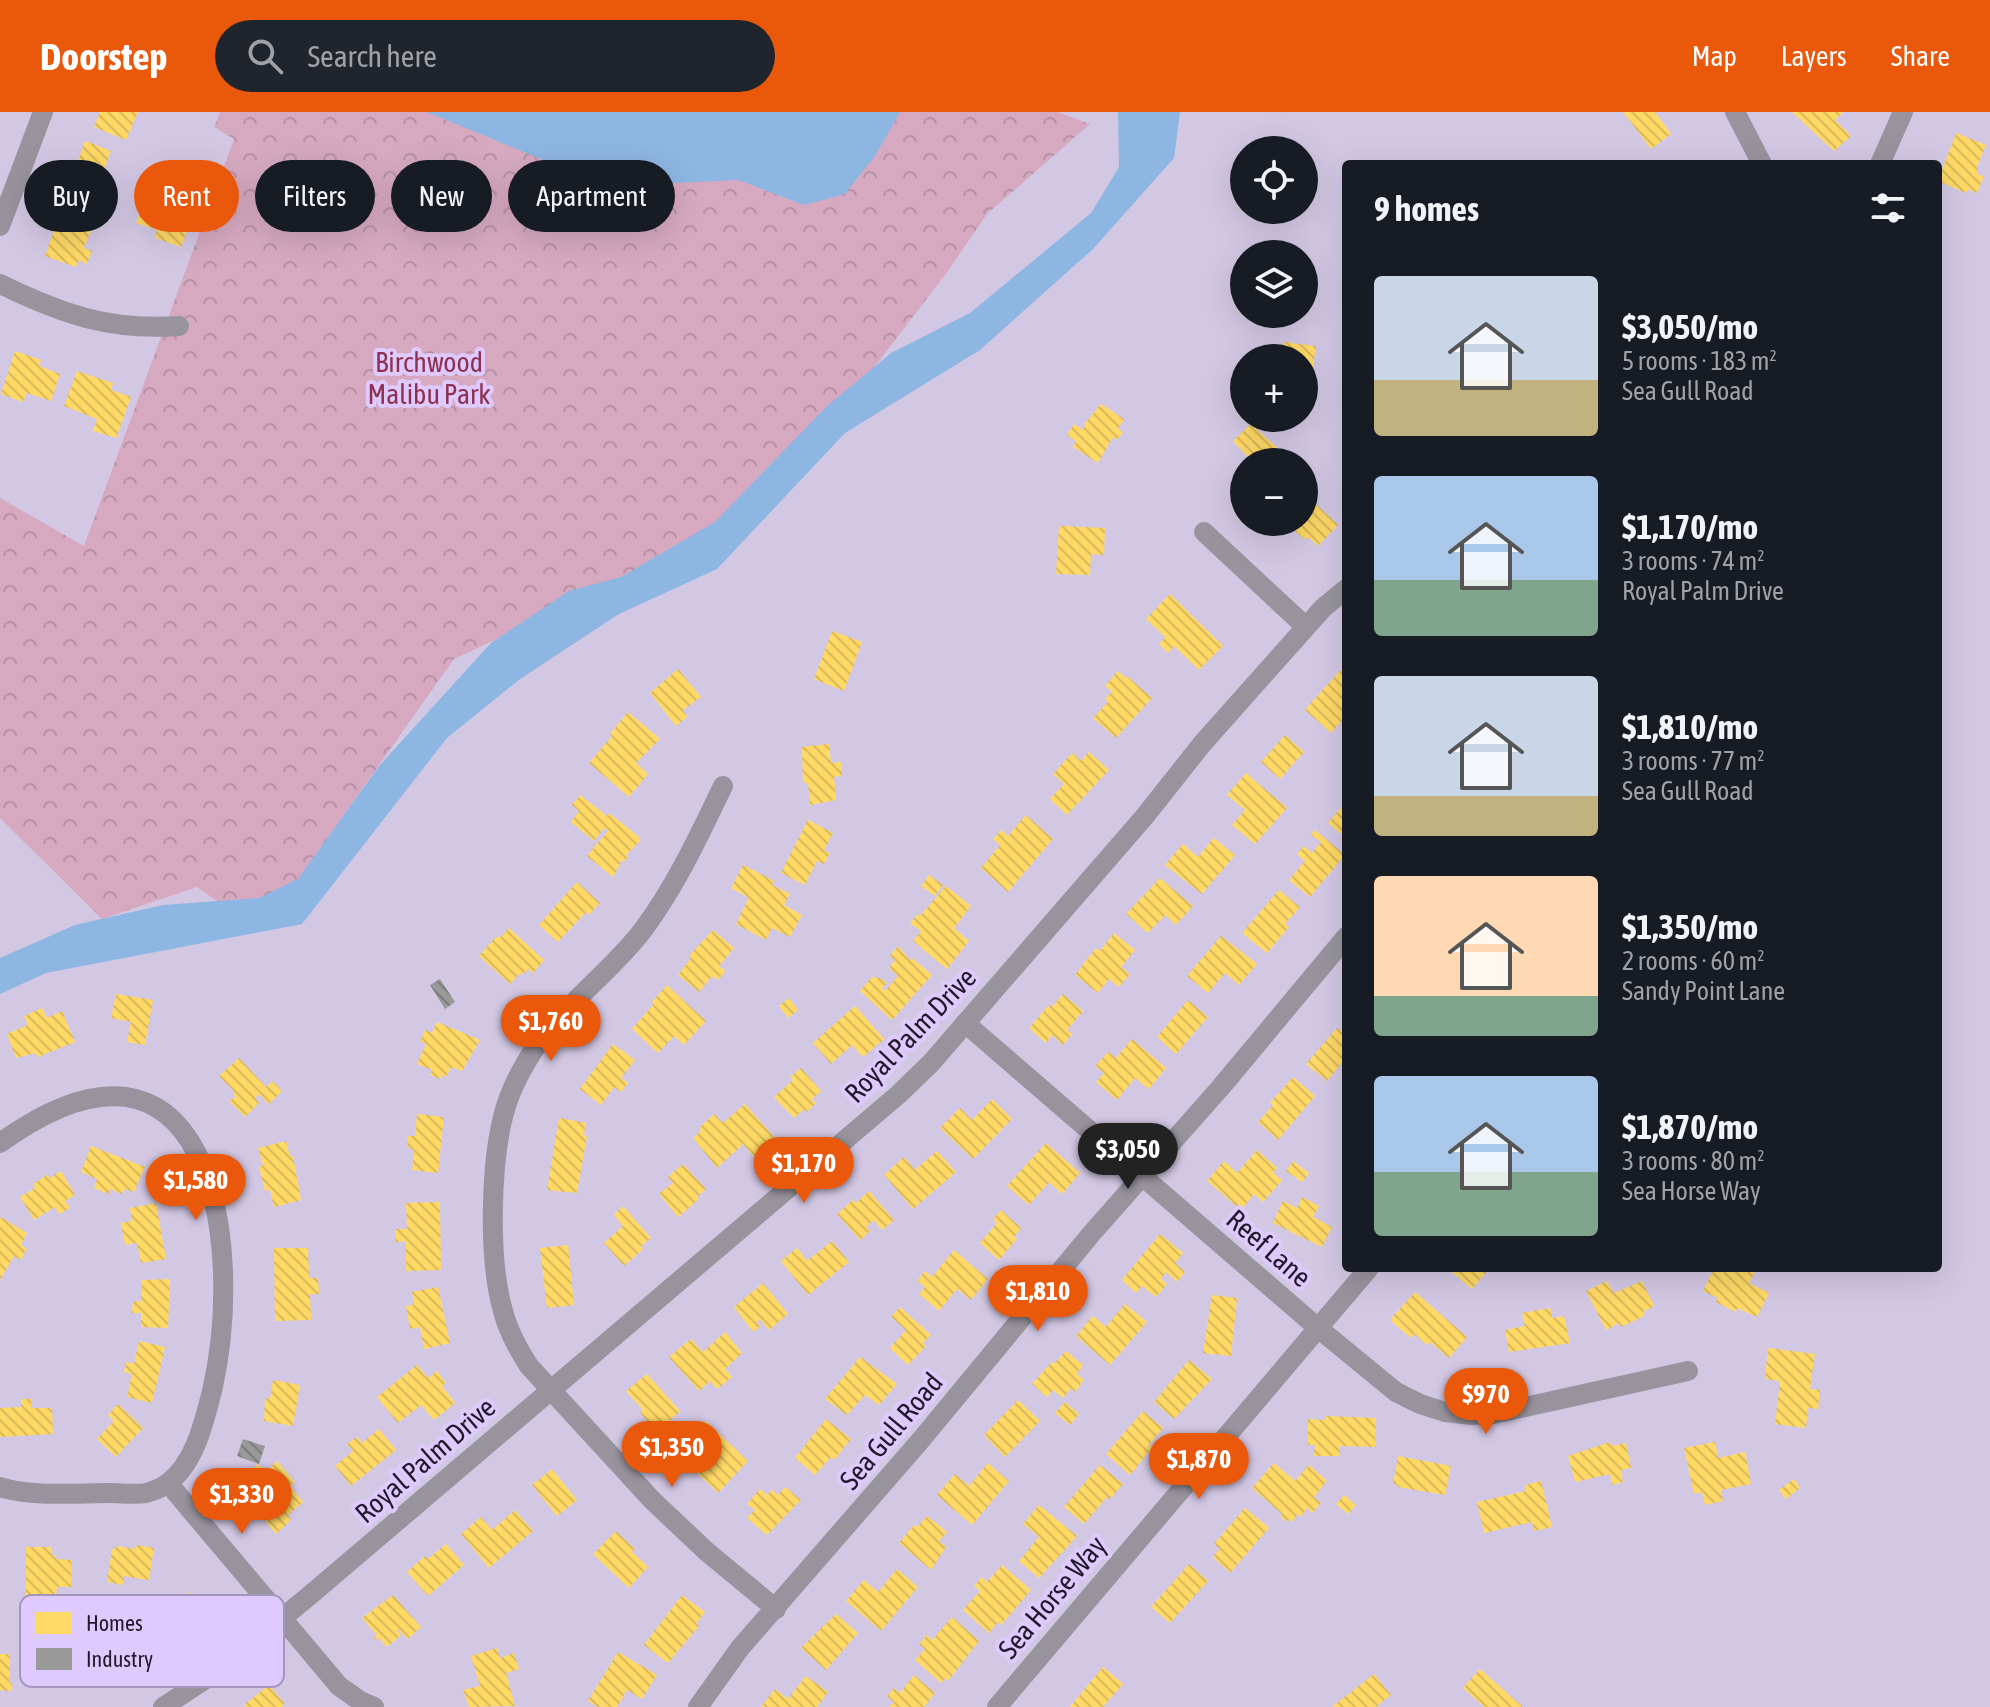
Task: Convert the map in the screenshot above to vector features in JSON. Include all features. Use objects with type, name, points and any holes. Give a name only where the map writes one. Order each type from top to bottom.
[{"type":"street","points":[[0,226],[43,112]]},
{"type":"street","points":[[1735,112],[1760,160]]},
{"type":"street","points":[[1882,160],[1903,112]]},
{"type":"street","points":[[0,284],[58,309],[116,326],[179,326]]},
{"type":"street","points":[[1204,532],[1306,627]]},
{"type":"street","name":"Royal Palm Drive","points":[[284,1615],[899,1094],[1145,816],[1202,744],[1323,608],[1342,592]]},
{"type":"street","points":[[723,786],[669,893],[641,932],[554,1024],[517,1077],[499,1139],[494,1206],[498,1290],[514,1341],[529,1366],[652,1500],[706,1551],[776,1609]]},
{"type":"street","name":"Sea Gull Road","points":[[698,1707],[740,1648],[920,1441],[1342,942]]},
{"type":"street","name":"Reef Lane","points":[[965,1023],[1318,1328],[1396,1392],[1420,1404],[1445,1412],[1493,1414],[1688,1371]]},
{"type":"street","points":[[0,1143],[59,1106],[79,1100],[104,1096],[129,1098],[151,1105],[185,1132],[198,1151],[218,1217],[223,1261],[223,1316],[218,1364],[207,1411],[190,1458],[180,1473],[168,1483],[144,1493],[69,1493],[0,1487]]},
{"type":"street","name":"Sea Horse Way","points":[[997,1707],[1366,1272]]},
{"type":"street","points":[[168,1483],[262,1595]]},
{"type":"street","points":[[284,1622],[339,1686],[374,1707]]},
{"type":"street","name":"Royal Palm Drive","points":[[163,1707],[194,1687]]},
{"type":"green space","name":"Birchwood Malibu Park","points":[[220,112],[1058,112],[1090,124],[987,214],[948,271],[800,464],[705,542],[454,659],[261,932],[197,887],[102,919],[0,818],[0,498],[84,546],[200,232],[239,232],[239,160],[226,160],[234,139],[214,127]]},
{"type":"water","points":[[427,112],[900,112],[875,156],[845,194],[804,205],[738,180],[675,183],[675,160],[543,160]]},
{"type":"water","points":[[1118,112],[1180,112],[1174,158],[1093,249],[980,350],[845,433],[717,569],[619,614],[520,679],[447,738],[302,924],[46,973],[0,994],[0,958],[75,925],[163,905],[259,898],[298,879],[379,766],[491,643],[569,591],[621,577],[715,522],[827,406],[891,353],[970,313],[1091,213],[1119,167]]},
{"type":"building: Homes","points":[[100,112],[138,112],[126,140],[94,127]]},
{"type":"building: Homes","points":[[1623,112],[1655,112],[1671,134],[1651,149]]},
{"type":"building: Homes","points":[[1792,112],[1843,112],[1835,120],[1851,136],[1834,151]]},
{"type":"building: Homes","points":[[1956,133],[1986,145],[1978,164],[1977,174],[1984,176],[1977,193],[1968,189],[1966,193],[1942,183],[1942,170]]},
{"type":"building: Homes","points":[[85,141],[111,151],[108,160],[78,160]]},
{"type":"building: Homes","points":[[53,232],[91,232],[84,248],[92,251],[87,264],[79,260],[76,267],[45,256]]},
{"type":"building: Homes","points":[[156,232],[187,232],[181,247],[155,238]]},
{"type":"building: Homes","points":[[15,351],[41,360],[39,366],[60,374],[51,401],[27,393],[23,402],[1,394]]},
{"type":"building: Homes","points":[[77,371],[113,383],[111,390],[131,397],[116,438],[93,431],[97,419],[64,406]]},
{"type":"building: Homes","points":[[1101,404],[1124,419],[1118,429],[1123,432],[1117,440],[1113,437],[1098,463],[1073,447],[1076,441],[1067,435],[1074,424],[1083,430]]},
{"type":"building: Homes","points":[[1243,432],[1260,432],[1277,448],[1240,448],[1233,441]]},
{"type":"building: Homes","points":[[1318,506],[1338,525],[1318,546],[1308,537],[1305,540],[1301,536],[1318,536]]},
{"type":"building: Homes","points":[[1059,526],[1105,528],[1104,555],[1091,554],[1090,575],[1056,574]]},
{"type":"building: Homes","points":[[1170,594],[1223,646],[1199,670],[1174,646],[1168,653],[1159,644],[1165,637],[1146,619]]},
{"type":"building: Homes","points":[[832,631],[862,642],[844,691],[814,679]]},
{"type":"building: Homes","points":[[1342,668],[1342,721],[1331,733],[1305,710]]},
{"type":"building: Homes","points":[[678,669],[701,697],[683,710],[687,717],[676,726],[650,693]]},
{"type":"building: Homes","points":[[1118,671],[1152,698],[1116,738],[1093,718],[1108,702],[1105,699],[1111,692],[1114,693],[1105,686]]},
{"type":"building: Homes","points":[[628,712],[660,739],[636,763],[648,774],[629,797],[589,763]]},
{"type":"building: Homes","points":[[1285,735],[1304,752],[1280,779],[1261,762]]},
{"type":"building: Homes","points":[[829,744],[831,763],[841,762],[842,776],[834,777],[836,800],[810,805],[808,783],[803,783],[802,747]]},
{"type":"building: Homes","points":[[1089,752],[1109,770],[1067,815],[1050,799],[1064,784],[1053,774],[1072,753],[1081,761]]},
{"type":"building: Homes","points":[[1246,773],[1287,808],[1255,844],[1232,825],[1245,810],[1227,795]]},
{"type":"building: Homes","points":[[580,795],[639,837],[640,841],[626,855],[628,857],[624,862],[622,860],[613,877],[587,856],[608,831],[604,828],[594,841],[571,822],[579,811],[572,805]]},
{"type":"building: Homes","points":[[1342,807],[1342,835],[1328,823]]},
{"type":"building: Homes","points":[[1026,815],[1053,839],[1008,892],[981,868],[1000,845],[993,839],[1001,830],[1008,836]]},
{"type":"building: Homes","points":[[808,820],[833,833],[824,850],[830,853],[824,864],[817,861],[805,885],[781,873]]},
{"type":"building: Homes","points":[[1315,830],[1342,852],[1342,859],[1310,897],[1289,880],[1305,861],[1297,854],[1304,846],[1312,853],[1321,842],[1311,835]]},
{"type":"building: Homes","points":[[1214,838],[1235,855],[1202,894],[1165,865],[1183,844],[1198,857]]},
{"type":"building: Homes","points":[[743,865],[774,881],[772,885],[790,894],[784,905],[802,915],[790,937],[772,928],[766,940],[736,924],[749,898],[731,888]]},
{"type":"building: Homes","points":[[929,875],[943,885],[935,896],[921,886]]},
{"type":"building: Homes","points":[[1160,878],[1193,906],[1176,925],[1165,915],[1148,933],[1126,914]]},
{"type":"building: Homes","points":[[577,882],[600,903],[589,915],[586,912],[558,942],[539,925]]},
{"type":"building: Homes","points":[[946,886],[971,906],[954,928],[969,941],[947,969],[913,941],[921,931],[910,923]]},
{"type":"building: Homes","points":[[1279,890],[1300,907],[1285,924],[1289,927],[1267,953],[1242,933]]},
{"type":"building: Homes","points":[[509,928],[544,960],[533,973],[528,969],[510,984],[479,956]]},
{"type":"building: Homes","points":[[713,930],[734,948],[719,966],[726,971],[718,980],[712,976],[699,992],[678,975],[691,958],[689,956]]},
{"type":"building: Homes","points":[[1114,933],[1135,950],[1121,967],[1130,974],[1119,987],[1109,979],[1098,993],[1075,975],[1096,948],[1100,951]]},
{"type":"building: Homes","points":[[1221,936],[1257,964],[1239,985],[1225,973],[1208,993],[1187,976]]},
{"type":"building: Homes","points":[[898,946],[910,960],[912,958],[932,975],[892,1020],[860,991],[872,977],[887,983],[882,988],[885,991],[898,976],[889,968],[895,960],[890,956]]},
{"type":"building: Homes","points":[[667,985],[706,1021],[684,1045],[674,1036],[658,1053],[632,1029]]},
{"type":"building: Homes","points":[[116,994],[153,1000],[145,1045],[127,1042],[131,1022],[111,1018]]},
{"type":"building: Homes","points":[[1063,994],[1083,1011],[1067,1030],[1072,1034],[1063,1045],[1052,1035],[1046,1043],[1029,1028]]},
{"type":"building: Homes","points":[[789,998],[798,1010],[788,1018],[779,1006]]},
{"type":"building: Homes","points":[[1188,1000],[1208,1017],[1176,1054],[1157,1037]]},
{"type":"building: Homes","points":[[855,1006],[884,1039],[863,1057],[852,1045],[831,1064],[813,1043]]},
{"type":"building: Homes","points":[[42,1008],[47,1018],[62,1011],[75,1042],[38,1057],[35,1053],[16,1058],[7,1034],[28,1025],[24,1016]]},
{"type":"building: Homes","points":[[437,1022],[480,1040],[462,1071],[451,1067],[446,1077],[442,1075],[440,1079],[430,1075],[432,1070],[417,1064],[426,1044],[420,1041],[425,1030],[432,1033]]},
{"type":"building: Homes","points":[[1337,1028],[1342,1032],[1342,1063],[1327,1081],[1306,1064]]},
{"type":"building: Homes","points":[[1132,1039],[1166,1068],[1149,1089],[1135,1078],[1117,1100],[1096,1082],[1104,1073],[1095,1066],[1108,1052],[1116,1058]]},
{"type":"building: Homes","points":[[613,1044],[635,1060],[621,1078],[628,1083],[621,1092],[614,1087],[601,1105],[580,1089]]},
{"type":"building: Homes","points":[[239,1058],[266,1087],[273,1081],[282,1091],[269,1104],[259,1094],[255,1098],[259,1103],[245,1117],[229,1101],[236,1097],[235,1092],[219,1076]]},
{"type":"building: Homes","points":[[801,1068],[821,1091],[812,1099],[816,1103],[807,1112],[804,1109],[794,1118],[774,1097]]},
{"type":"building: Homes","points":[[1293,1077],[1315,1096],[1278,1140],[1258,1122]]},
{"type":"building: Homes","points":[[992,1099],[1012,1119],[973,1159],[940,1128],[960,1108],[972,1120]]},
{"type":"building: Homes","points":[[745,1104],[775,1138],[754,1157],[743,1144],[717,1168],[693,1138],[714,1114],[723,1123]]},
{"type":"building: Homes","points":[[417,1114],[444,1117],[438,1173],[412,1170],[414,1150],[407,1147],[408,1136],[415,1136]]},
{"type":"building: Homes","points":[[559,1118],[586,1123],[584,1135],[587,1136],[577,1193],[547,1190]]},
{"type":"building: Homes","points":[[286,1141],[290,1156],[293,1156],[301,1200],[274,1207],[270,1190],[265,1191],[258,1148]]},
{"type":"building: Homes","points":[[1046,1143],[1080,1173],[1062,1194],[1049,1182],[1029,1205],[1007,1186]]},
{"type":"building: Homes","points":[[91,1146],[145,1167],[134,1192],[125,1189],[122,1194],[110,1189],[109,1194],[94,1188],[97,1179],[81,1172]]},
{"type":"building: Homes","points":[[1257,1150],[1277,1168],[1273,1173],[1282,1180],[1263,1202],[1254,1194],[1241,1210],[1207,1181],[1224,1161],[1237,1173]]},
{"type":"building: Homes","points":[[937,1151],[956,1172],[913,1209],[884,1175],[904,1157],[915,1170]]},
{"type":"building: Homes","points":[[1293,1161],[1309,1173],[1302,1182],[1286,1171]]},
{"type":"building: Homes","points":[[683,1164],[706,1189],[678,1217],[659,1194],[673,1183],[668,1177]]},
{"type":"building: Homes","points":[[61,1171],[75,1195],[65,1201],[70,1208],[59,1214],[55,1207],[34,1220],[20,1197],[35,1188],[33,1184],[47,1175],[50,1178]]},
{"type":"building: Homes","points":[[869,1191],[894,1220],[882,1230],[874,1220],[866,1227],[870,1231],[860,1240],[837,1214]]},
{"type":"building: Homes","points":[[1302,1197],[1319,1206],[1313,1217],[1332,1227],[1322,1247],[1273,1223],[1283,1201],[1297,1208]]},
{"type":"building: Homes","points":[[440,1202],[441,1270],[406,1271],[406,1241],[396,1242],[395,1229],[407,1229],[406,1203]]},
{"type":"building: Homes","points":[[156,1203],[166,1259],[141,1263],[137,1243],[125,1245],[121,1223],[132,1221],[130,1208]]},
{"type":"building: Homes","points":[[623,1206],[651,1238],[624,1266],[604,1243],[623,1226],[614,1215]]},
{"type":"building: Homes","points":[[1001,1210],[1021,1228],[1014,1237],[1017,1239],[999,1260],[980,1243],[997,1223],[993,1219]]},
{"type":"building: Homes","points":[[0,1217],[27,1233],[21,1245],[27,1249],[21,1260],[14,1256],[0,1280]]},
{"type":"building: Homes","points":[[1160,1234],[1183,1253],[1175,1263],[1185,1272],[1177,1282],[1166,1272],[1161,1279],[1167,1284],[1156,1297],[1142,1286],[1136,1293],[1122,1280]]},
{"type":"building: Homes","points":[[832,1241],[849,1262],[808,1295],[781,1261],[797,1248],[807,1261]]},
{"type":"building: Homes","points":[[568,1245],[574,1305],[547,1308],[540,1248]]},
{"type":"building: Homes","points":[[274,1248],[308,1248],[309,1278],[318,1278],[319,1294],[310,1294],[311,1320],[275,1321]]},
{"type":"building: Homes","points":[[954,1250],[988,1279],[971,1300],[957,1289],[939,1311],[919,1294],[925,1287],[917,1281],[925,1271],[932,1277]]},
{"type":"building: Homes","points":[[1452,1272],[1487,1272],[1472,1289]]},
{"type":"building: Homes","points":[[1712,1272],[1755,1272],[1749,1283],[1769,1293],[1757,1317],[1737,1308],[1736,1312],[1703,1291]]},
{"type":"building: Homes","points":[[170,1279],[168,1328],[141,1327],[141,1313],[132,1313],[133,1301],[141,1302],[142,1280]]},
{"type":"building: Homes","points":[[1607,1281],[1614,1293],[1642,1281],[1654,1306],[1643,1312],[1644,1316],[1606,1330],[1586,1291]]},
{"type":"building: Homes","points":[[763,1283],[788,1314],[769,1330],[760,1319],[757,1322],[760,1326],[753,1332],[734,1307]]},
{"type":"building: Homes","points":[[438,1287],[450,1343],[424,1349],[420,1327],[410,1329],[406,1306],[414,1305],[412,1292]]},
{"type":"building: Homes","points":[[1415,1292],[1467,1337],[1449,1358],[1430,1342],[1427,1345],[1414,1334],[1411,1338],[1390,1320]]},
{"type":"building: Homes","points":[[1212,1295],[1237,1298],[1231,1356],[1203,1353]]},
{"type":"building: Homes","points":[[1125,1304],[1147,1322],[1110,1365],[1076,1336],[1093,1316],[1106,1327]]},
{"type":"building: Homes","points":[[900,1307],[931,1335],[923,1343],[926,1346],[908,1365],[890,1348],[906,1330],[891,1317]]},
{"type":"building: Homes","points":[[1550,1308],[1552,1318],[1564,1316],[1570,1343],[1509,1352],[1505,1330],[1525,1326],[1522,1313]]},
{"type":"building: Homes","points":[[725,1332],[742,1353],[725,1369],[732,1377],[717,1389],[710,1381],[699,1391],[669,1357],[691,1339],[703,1352]]},
{"type":"building: Homes","points":[[139,1341],[165,1347],[152,1403],[127,1397],[132,1374],[124,1372],[126,1362],[134,1364]]},
{"type":"building: Homes","points":[[1768,1348],[1815,1354],[1810,1389],[1820,1390],[1818,1409],[1808,1408],[1806,1428],[1775,1424],[1780,1381],[1765,1379]]},
{"type":"building: Homes","points":[[1066,1351],[1083,1365],[1077,1374],[1084,1380],[1075,1392],[1071,1388],[1063,1398],[1053,1390],[1047,1397],[1032,1384]]},
{"type":"building: Homes","points":[[860,1357],[897,1384],[879,1405],[865,1395],[847,1415],[825,1399]]},
{"type":"building: Homes","points":[[1189,1360],[1212,1379],[1174,1419],[1154,1402]]},
{"type":"building: Homes","points":[[417,1365],[428,1378],[437,1371],[446,1383],[442,1386],[455,1403],[434,1420],[421,1405],[398,1423],[377,1397]]},
{"type":"building: Homes","points":[[647,1374],[680,1411],[656,1433],[640,1412],[643,1410],[626,1391]]},
{"type":"building: Homes","points":[[273,1380],[300,1385],[293,1426],[264,1421],[265,1398],[270,1399]]},
{"type":"building: Homes","points":[[21,1399],[31,1399],[31,1408],[52,1408],[53,1434],[0,1437],[0,1408],[21,1407]]},
{"type":"building: Homes","points":[[1018,1400],[1040,1421],[1005,1457],[984,1435]]},
{"type":"building: Homes","points":[[1065,1402],[1079,1414],[1070,1425],[1055,1413]]},
{"type":"building: Homes","points":[[118,1404],[143,1428],[116,1457],[97,1439],[114,1421],[108,1415]]},
{"type":"building: Homes","points":[[1143,1411],[1163,1428],[1149,1445],[1152,1448],[1130,1475],[1106,1454]]},
{"type":"building: Homes","points":[[1325,1416],[1376,1418],[1375,1447],[1340,1446],[1340,1456],[1314,1456],[1315,1445],[1308,1445],[1308,1419],[1325,1420]]},
{"type":"building: Homes","points":[[826,1419],[851,1439],[834,1460],[831,1457],[815,1475],[795,1458]]},
{"type":"building: Homes","points":[[706,1421],[748,1461],[718,1493],[698,1474],[710,1461],[688,1440]]},
{"type":"building: Homes","points":[[379,1429],[396,1450],[351,1486],[335,1466],[353,1451],[347,1444],[357,1437],[362,1443]]},
{"type":"building: Homes","points":[[1610,1442],[1611,1446],[1626,1443],[1631,1468],[1621,1470],[1623,1482],[1612,1485],[1610,1474],[1575,1482],[1568,1456]]},
{"type":"building: Homes","points":[[1715,1442],[1718,1458],[1745,1452],[1751,1484],[1721,1490],[1723,1501],[1705,1505],[1702,1492],[1694,1494],[1684,1448]]},
{"type":"building: Homes","points":[[1398,1456],[1451,1466],[1445,1495],[1393,1484]]},
{"type":"building: Homes","points":[[277,1461],[295,1482],[290,1486],[303,1502],[288,1515],[291,1520],[276,1534],[234,1484],[258,1464],[265,1472]]},
{"type":"building: Homes","points":[[988,1463],[1009,1481],[972,1525],[937,1495],[955,1474],[969,1486]]},
{"type":"building: Homes","points":[[1274,1463],[1295,1481],[1309,1465],[1327,1481],[1314,1497],[1321,1503],[1312,1513],[1305,1506],[1301,1517],[1298,1514],[1292,1522],[1289,1519],[1287,1522],[1252,1488]]},
{"type":"building: Homes","points":[[1100,1465],[1123,1484],[1084,1524],[1064,1507]]},
{"type":"building: Homes","points":[[552,1469],[577,1500],[557,1516],[532,1485]]},
{"type":"building: Homes","points":[[1794,1479],[1800,1488],[1786,1499],[1779,1490]]},
{"type":"building: Homes","points":[[1541,1481],[1552,1527],[1534,1531],[1532,1522],[1484,1533],[1477,1502],[1526,1491],[1525,1485]]},
{"type":"building: Homes","points":[[785,1487],[801,1500],[767,1535],[747,1518],[755,1510],[747,1504],[760,1489],[767,1495],[772,1490],[778,1495]]},
{"type":"building: Homes","points":[[1344,1495],[1356,1505],[1348,1514],[1336,1504]]},
{"type":"building: Homes","points":[[1039,1505],[1077,1536],[1039,1578],[1019,1561],[1039,1537],[1023,1524]]},
{"type":"building: Homes","points":[[1245,1508],[1269,1528],[1230,1573],[1213,1557],[1220,1549],[1214,1544]]},
{"type":"building: Homes","points":[[515,1510],[533,1531],[489,1568],[461,1534],[481,1517],[492,1530]]},
{"type":"building: Homes","points":[[927,1516],[947,1532],[939,1541],[946,1547],[931,1570],[899,1543],[914,1525],[917,1527]]},
{"type":"building: Homes","points":[[616,1531],[648,1567],[629,1588],[593,1554]]},
{"type":"building: Homes","points":[[446,1544],[464,1565],[428,1596],[407,1572],[425,1556],[428,1559]]},
{"type":"building: Homes","points":[[136,1545],[154,1548],[149,1580],[124,1576],[123,1585],[107,1582],[112,1549],[116,1546],[135,1549]]},
{"type":"building: Homes","points":[[26,1547],[51,1547],[51,1555],[56,1555],[56,1559],[71,1560],[71,1587],[57,1587],[56,1595],[26,1595]]},
{"type":"building: Homes","points":[[1189,1564],[1208,1581],[1170,1623],[1151,1607]]},
{"type":"building: Homes","points":[[1002,1565],[1031,1590],[1001,1625],[998,1622],[989,1633],[963,1610],[980,1591],[974,1586],[982,1577],[987,1582]]},
{"type":"building: Homes","points":[[897,1569],[918,1587],[881,1631],[846,1601],[864,1580],[878,1592]]},
{"type":"building: Homes","points":[[393,1595],[421,1627],[408,1639],[397,1631],[401,1635],[387,1647],[379,1638],[374,1638],[377,1635],[362,1618]]},
{"type":"building: Homes","points":[[682,1595],[705,1612],[696,1624],[699,1626],[668,1663],[644,1645]]},
{"type":"building: Homes","points":[[836,1614],[858,1633],[826,1670],[801,1648]]},
{"type":"building: Homes","points":[[952,1617],[979,1641],[948,1681],[945,1678],[941,1683],[915,1660],[925,1649],[919,1644],[927,1635],[932,1640]]},
{"type":"building: Homes","points":[[497,1648],[500,1658],[514,1653],[519,1669],[506,1673],[515,1706],[469,1707],[463,1690],[480,1686],[471,1656]]},
{"type":"building: Homes","points":[[618,1652],[657,1675],[642,1699],[627,1690],[617,1707],[598,1707],[588,1701]]},
{"type":"building: Homes","points":[[0,1654],[10,1654],[9,1682],[12,1683],[12,1691],[0,1690]]},
{"type":"building: Homes","points":[[1103,1667],[1123,1684],[1103,1707],[1070,1707]]},
{"type":"building: Homes","points":[[1480,1669],[1523,1707],[1484,1707],[1463,1688]]},
{"type":"building: Homes","points":[[1374,1674],[1391,1695],[1376,1707],[1332,1707]]},
{"type":"building: Homes","points":[[914,1675],[935,1693],[924,1707],[889,1707],[894,1702],[887,1696],[894,1688],[900,1693]]},
{"type":"building: Homes","points":[[806,1676],[828,1692],[817,1707],[761,1707],[775,1689],[788,1699]]},
{"type":"building: Homes","points":[[266,1687],[271,1687],[285,1704],[281,1707],[244,1705]]},
{"type":"building: Industry","points":[[440,979],[455,1002],[445,1009],[430,985]]},
{"type":"building: Industry","points":[[243,1439],[265,1446],[259,1464],[237,1456]]}]
